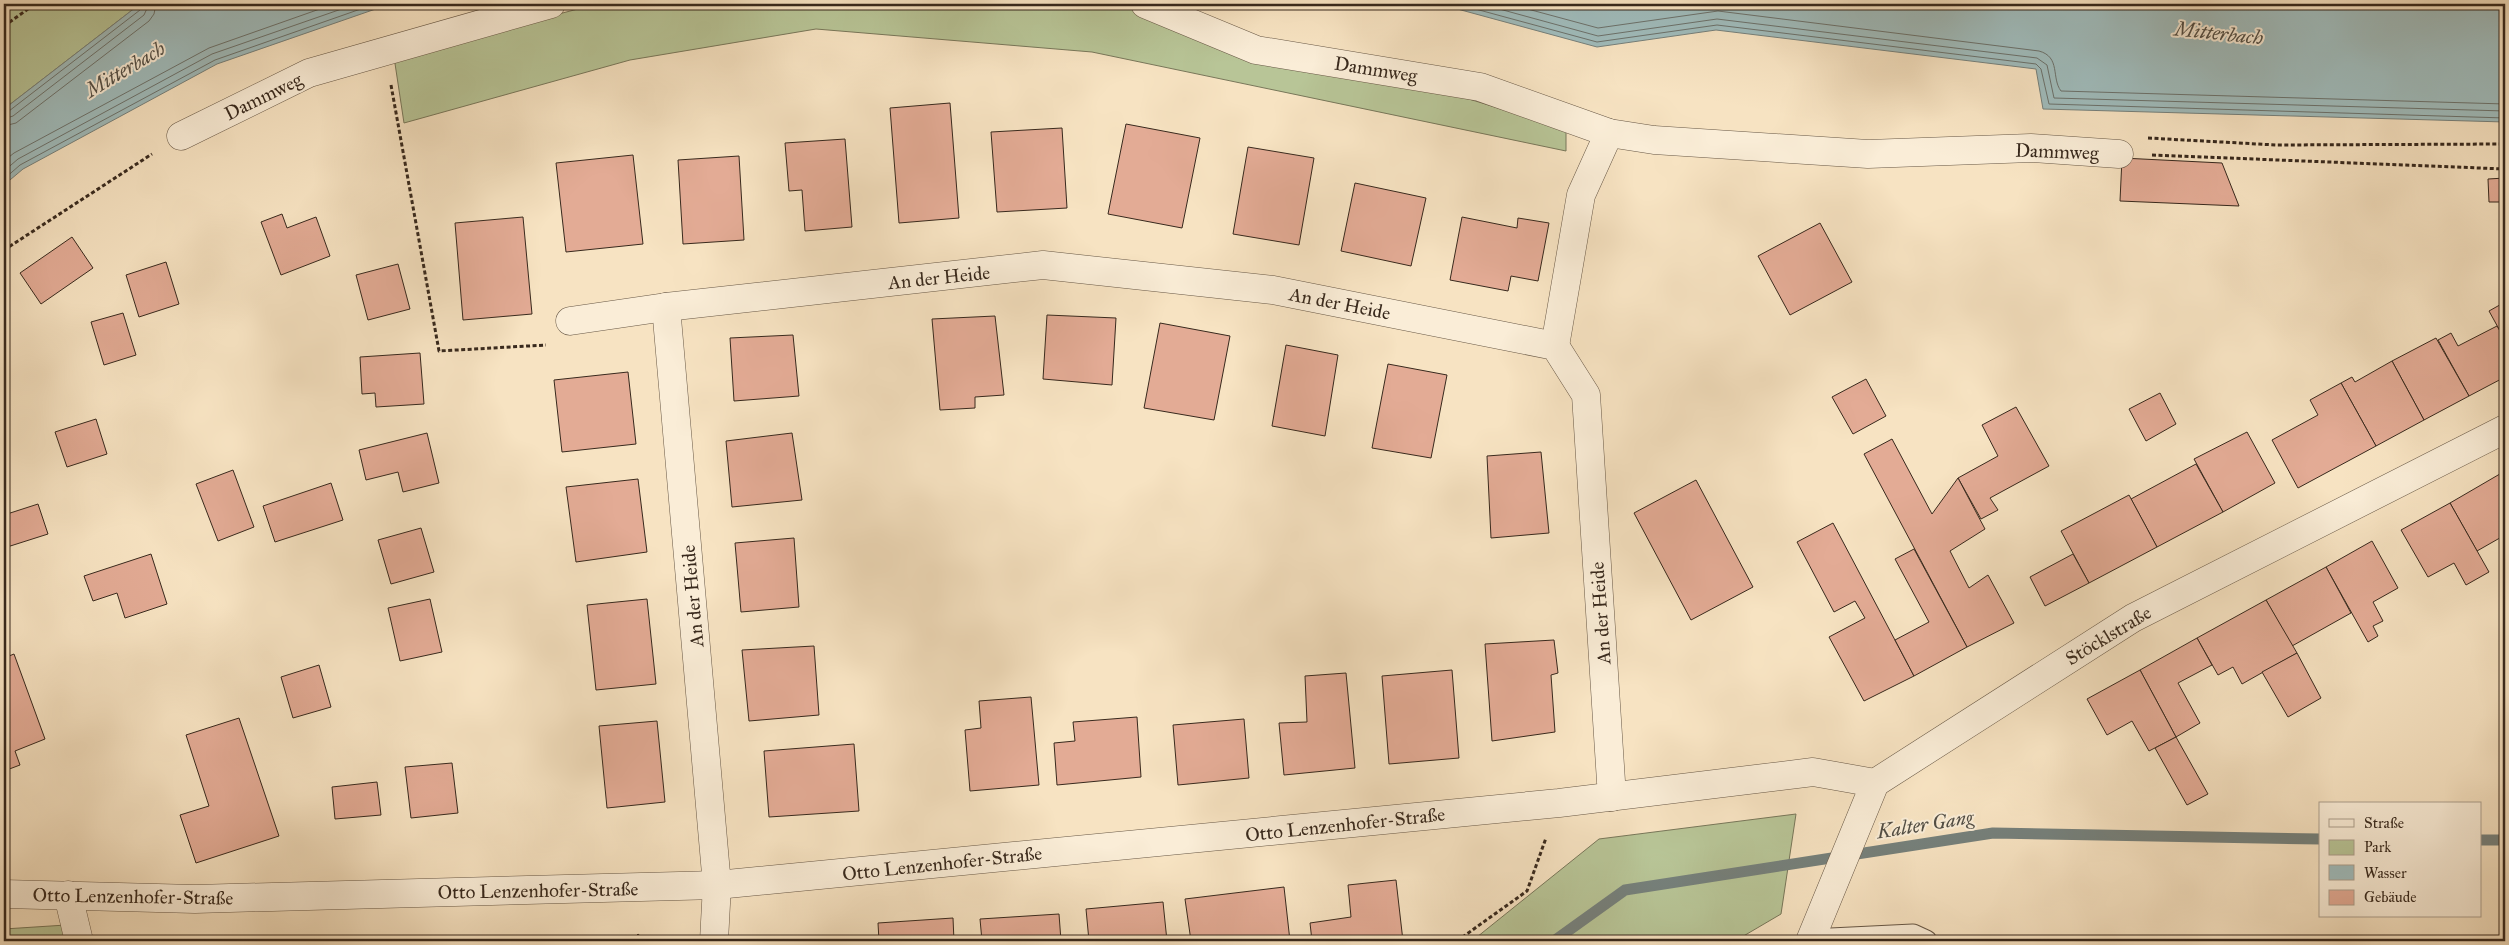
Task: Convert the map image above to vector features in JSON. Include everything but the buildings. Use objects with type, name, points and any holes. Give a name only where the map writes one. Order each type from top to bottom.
[{"type":"street","name":"Dammweg","points":[[181,136],[309,73],[551,4]]},
{"type":"street","name":"Dammweg","points":[[1146,4],[1256,50],[1480,87],[1609,132],[1654,140],[1868,154],[2031,148],[2119,154]]},
{"type":"street","points":[[1555,346],[1580,195],[1609,132]]},
{"type":"street","name":"An der Heide","points":[[570,321],[666,307],[1043,265],[1273,290],[1555,346],[1586,395],[1612,797]]},
{"type":"street","name":"An der Heide","points":[[666,307],[717,885],[714,941]]},
{"type":"street","name":"Stöcklstraße","points":[[1875,783],[2132,618],[2505,429]]},
{"type":"street","name":"Otto Lenzenhofer-Straße","points":[[4,894],[195,899],[717,885],[1559,803],[1813,772],[1875,783]]},
{"type":"street","points":[[1810,940],[1875,783]]},
{"type":"street","points":[[68,896],[79,941]]},
{"type":"lane","points":[[1810,940],[1913,934],[1926,941]]},
{"type":"path","points":[[4,26],[36,4]]},
{"type":"path","points":[[385,52],[439,352],[564,344],[570,321]]},
{"type":"path","points":[[4,250],[181,136]]},
{"type":"path","name":"Dammweg","points":[[2119,154],[2505,169]]},
{"type":"path","points":[[1457,941],[1527,891],[1559,803]]},
{"type":"green space","points":[[4,4],[140,4],[4,109]]},
{"type":"green space","points":[[597,4],[1120,4],[1242,52],[1469,99],[1566,129],[1566,151],[1092,52],[816,29],[630,60],[404,123],[394,57]]},
{"type":"green space","points":[[1796,814],[1781,914],[1735,941],[1472,941],[1599,839]]},
{"type":"green space","points":[[66,925],[69,941],[4,941],[4,929]]},
{"type":"water","name":"Mitterbach","points":[[140,4],[390,4],[217,64],[23,169],[4,185],[4,109]]},
{"type":"water","name":"Mitterbach","points":[[1439,4],[2505,4],[2505,122],[2043,109],[2036,69],[1716,30],[1597,47]]},
{"type":"waterway","name":"Kalter Gang","points":[[1554,941],[1625,890],[1993,833],[2319,839]]},
{"type":"waterway","name":"Kalter Gang","points":[[2482,840],[2505,840]]}]
